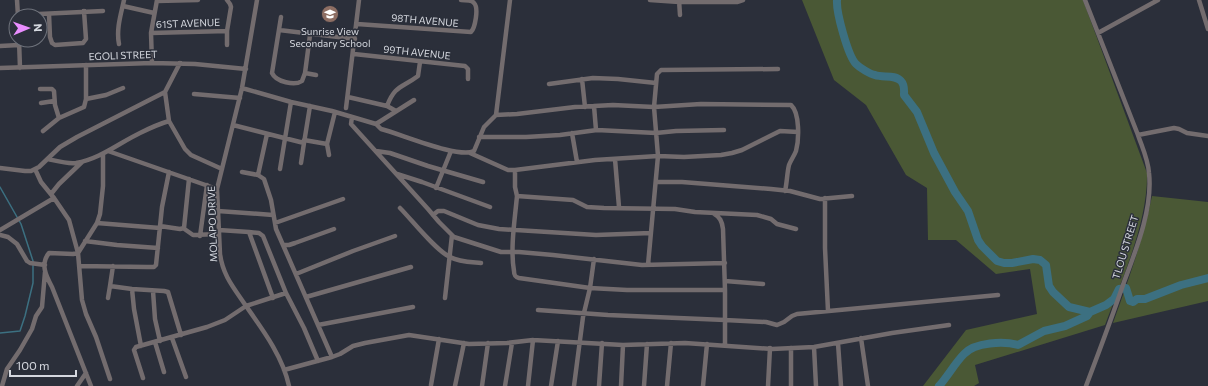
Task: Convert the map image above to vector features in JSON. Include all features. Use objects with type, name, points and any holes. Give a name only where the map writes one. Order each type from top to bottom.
[{"type":"street","points":[[119,44],[117,38],[124,0]]},
{"type":"street","points":[[152,63],[151,33],[157,0],[198,0]]},
{"type":"street","name":"61ST AVENUE","points":[[227,0],[231,8],[227,31],[227,44]]},
{"type":"street","name":"MOLAPO DRIVE","points":[[257,0],[240,98],[217,189],[220,254],[224,272],[272,346],[284,370],[289,386]]},
{"type":"street","points":[[346,108],[360,0]]},
{"type":"street","name":"98TH AVENUE","points":[[357,24],[471,32],[475,26],[475,3],[461,0]]},
{"type":"street","points":[[470,153],[474,151],[484,127],[496,114],[510,0]]},
{"type":"street","points":[[650,0],[737,2],[743,0]]},
{"type":"street","name":"TLOU STREET","points":[[1085,0],[1138,134],[1149,172],[1149,193],[1142,230],[1115,309],[1086,386]]},
{"type":"street","points":[[1098,33],[1158,0]]},
{"type":"street","points":[[1200,0],[1208,29]]},
{"type":"street","points":[[679,1],[680,15]]},
{"type":"street","points":[[123,6],[154,13]]},
{"type":"street","points":[[84,11],[86,39],[83,43],[55,45],[52,43],[50,37],[49,14],[84,11],[103,11]]},
{"type":"street","points":[[280,17],[272,66],[272,73],[274,77],[279,80],[299,83],[302,81],[305,73],[310,35]]},
{"type":"street","points":[[279,30],[310,35],[355,39]]},
{"type":"street","name":"61ST AVENUE","points":[[151,33],[227,31]]},
{"type":"street","points":[[19,48],[20,68]]},
{"type":"street","name":"99TH AVENUE","points":[[354,54],[466,66],[468,69],[468,79]]},
{"type":"street","points":[[387,106],[394,91],[418,76],[420,62]]},
{"type":"street","points":[[180,63],[165,92],[169,121],[181,144],[191,155],[222,169]]},
{"type":"street","name":"EGOLI STREET","points":[[0,68],[180,63],[246,69]]},
{"type":"street","points":[[43,131],[59,118],[83,109],[86,99],[86,65]]},
{"type":"street","points":[[648,265],[658,156],[654,107],[657,74],[661,70],[778,69]]},
{"type":"street","points":[[305,73],[316,75]]},
{"type":"street","points":[[582,79],[585,107]]},
{"type":"street","points":[[549,84],[582,79],[618,79],[656,83]]},
{"type":"street","points":[[86,99],[106,95],[123,88]]},
{"type":"street","points":[[242,88],[376,124],[382,130],[451,151],[470,153],[508,170],[615,159],[658,156],[684,157],[732,153],[742,150],[776,133],[798,132]]},
{"type":"street","points":[[40,89],[52,89],[54,91],[54,101],[59,118]]},
{"type":"street","points":[[0,168],[25,172],[35,169],[60,147],[76,137],[165,92]]},
{"type":"street","points":[[194,94],[240,98]]},
{"type":"street","points":[[348,97],[387,106],[396,111]]},
{"type":"street","points":[[376,124],[414,100]]},
{"type":"street","points":[[41,102],[54,101]]},
{"type":"street","points":[[280,169],[291,102]]},
{"type":"street","points":[[496,114],[517,114],[613,105],[654,107],[700,104],[791,105],[794,108],[798,132],[798,144],[789,166],[785,191]]},
{"type":"street","points":[[301,163],[310,106]]},
{"type":"street","points":[[594,106],[596,130]]},
{"type":"street","points":[[328,155],[327,144],[335,112]]},
{"type":"street","points":[[352,117],[351,124],[452,235],[501,252],[594,259],[648,265],[725,263]]},
{"type":"street","points":[[48,159],[75,163],[106,153],[139,133],[169,121]]},
{"type":"street","points":[[233,125],[285,138],[327,144]]},
{"type":"street","points":[[1138,134],[1174,128],[1187,133],[1208,136]]},
{"type":"street","points":[[479,138],[506,138],[596,130],[656,133],[676,130],[724,130]]},
{"type":"street","points":[[572,133],[577,162]]},
{"type":"street","points":[[258,175],[268,134]]},
{"type":"street","points":[[376,151],[390,153],[483,182]]},
{"type":"street","points":[[436,188],[451,151]]},
{"type":"street","points":[[106,153],[169,172],[217,189]]},
{"type":"street","points":[[78,253],[97,222],[102,204],[106,153]]},
{"type":"street","points":[[615,159],[619,208]]},
{"type":"street","points":[[0,230],[53,196],[59,184],[83,160]]},
{"type":"street","points":[[35,169],[41,182],[53,196],[69,220],[78,253],[82,300],[110,379]]},
{"type":"street","points":[[514,170],[517,196],[513,253],[515,276],[519,278],[590,288],[627,290],[725,290]]},
{"type":"street","points":[[79,266],[154,267],[156,263],[165,191],[169,172]]},
{"type":"street","points":[[242,172],[258,175],[264,179],[272,200],[273,215],[283,245],[332,357]]},
{"type":"street","points":[[397,174],[490,207]]},
{"type":"street","points":[[183,228],[189,179]]},
{"type":"street","points":[[656,182],[682,182],[785,191],[820,199],[852,196]]},
{"type":"street","points":[[200,236],[207,197],[207,185]]},
{"type":"street","points":[[517,196],[573,200],[587,207],[654,208],[711,213],[757,214],[771,219],[777,224],[796,229]]},
{"type":"street","points":[[825,198],[825,248],[828,311]]},
{"type":"street","points":[[275,223],[344,199]]},
{"type":"street","points":[[400,208],[436,246],[449,257],[459,261],[481,263]]},
{"type":"street","points":[[218,211],[273,215]]},
{"type":"street","points":[[433,215],[438,211],[444,211],[478,225],[499,229],[596,234],[651,233]]},
{"type":"street","points":[[711,213],[719,217],[722,221],[725,263],[725,345]]},
{"type":"street","points":[[97,222],[178,229],[183,228],[193,235],[200,236],[219,232],[259,233],[263,236],[286,293],[318,361]]},
{"type":"street","points":[[283,245],[289,245],[334,229]]},
{"type":"street","points":[[249,232],[273,298]]},
{"type":"street","points":[[0,235],[8,237],[16,244],[24,258],[33,264],[45,265]]},
{"type":"street","points":[[445,298],[452,235]]},
{"type":"street","points":[[296,274],[395,236]]},
{"type":"street","points":[[85,241],[158,248]]},
{"type":"street","points":[[2,386],[6,369],[20,350],[32,329],[36,316],[42,307],[44,272],[48,254],[78,253]]},
{"type":"street","points":[[574,386],[584,313],[590,288],[594,259]]},
{"type":"street","points":[[108,298],[113,266]]},
{"type":"street","points":[[306,297],[411,267]]},
{"type":"street","points":[[44,272],[52,287],[91,386]]},
{"type":"street","points":[[725,281],[763,284]]},
{"type":"street","points":[[110,286],[132,290],[168,292],[180,335]]},
{"type":"street","points":[[132,290],[140,346]]},
{"type":"street","points":[[153,291],[157,342],[164,372]]},
{"type":"street","points":[[143,378],[134,350],[136,347],[172,338],[225,320],[246,306],[286,293]]},
{"type":"street","points":[[538,310],[608,316],[766,322],[777,325],[797,314],[998,295]]},
{"type":"street","points":[[318,325],[413,307]]},
{"type":"street","points":[[284,370],[332,357],[353,346],[409,334],[464,343],[512,343],[533,340],[623,344],[707,344],[791,348],[814,347],[861,338],[949,325]]},
{"type":"street","points":[[172,338],[186,376]]},
{"type":"street","points":[[861,338],[868,386]]},
{"type":"street","points":[[431,385],[439,339]]},
{"type":"street","points":[[528,386],[533,340]]},
{"type":"street","points":[[551,386],[558,341]]},
{"type":"street","points":[[838,342],[841,386]]},
{"type":"street","points":[[455,386],[464,343]]},
{"type":"street","points":[[482,386],[488,343]]},
{"type":"street","points":[[505,386],[512,343]]},
{"type":"street","points":[[600,386],[602,343]]},
{"type":"street","points":[[667,386],[671,343]]},
{"type":"street","points":[[621,386],[623,344]]},
{"type":"street","points":[[644,386],[647,344]]},
{"type":"street","points":[[703,386],[707,344]]},
{"type":"street","points":[[814,347],[816,386]]},
{"type":"street","points":[[768,386],[770,348]]},
{"type":"street","points":[[791,348],[791,386]]},
{"type":"street","points":[[77,386],[86,373]]},
{"type":"green space","points":[[802,0],[1083,0],[1147,173],[1146,192],[1139,230],[1126,270],[1105,325],[975,365],[979,383],[974,386],[923,386],[966,330],[1037,314],[1030,269],[996,274],[956,240],[928,240],[927,188],[906,175],[866,105],[834,80]]},
{"type":"green space","points":[[1152,196],[1208,202],[1208,301],[1113,323],[1140,244]]},
{"type":"waterway","points":[[837,0],[838,14],[843,34],[853,59],[856,64],[865,71],[878,76],[896,78],[903,84],[904,95],[917,112],[934,153],[955,192],[968,211],[978,240],[982,246],[997,261],[1004,263],[1033,259],[1040,260],[1046,265],[1049,286],[1053,292],[1069,307],[1090,312]]},
{"type":"waterway","points":[[0,187],[21,224],[33,261],[33,283],[20,331],[0,333]]},
{"type":"waterway","points":[[939,386],[964,354],[969,350],[982,345],[998,343],[1018,345],[1044,331],[1065,326],[1106,305],[1114,299],[1119,289],[1126,288],[1130,301],[1133,302],[1137,299],[1145,299],[1181,285],[1208,278]]},
{"type":"place","name":"Sunrise View Secondary School","points":[[330,14]]}]
